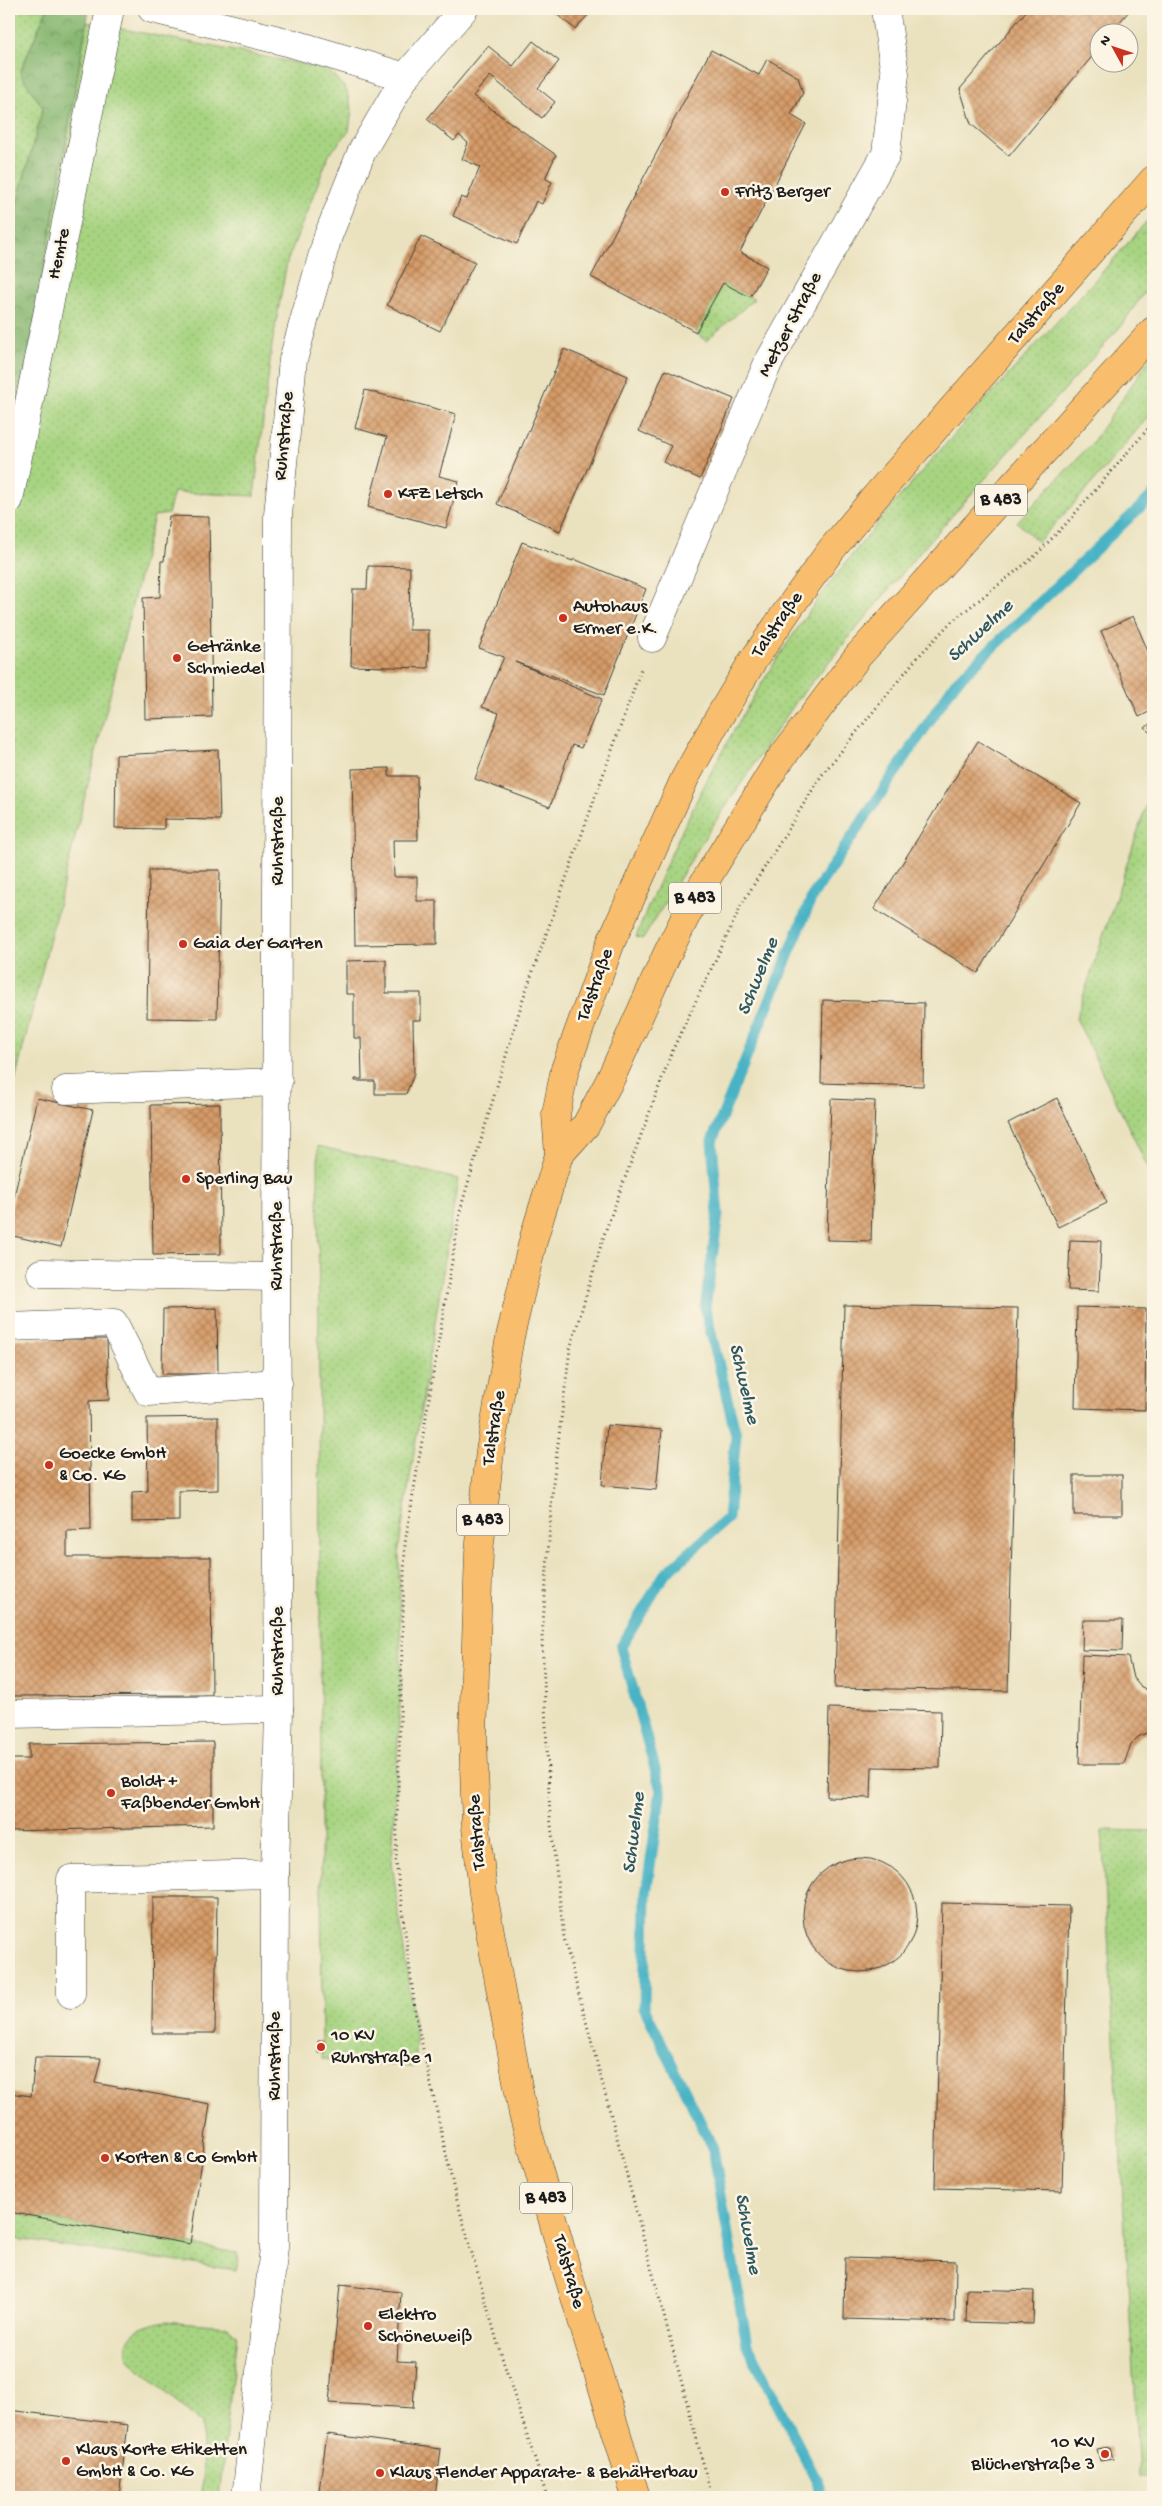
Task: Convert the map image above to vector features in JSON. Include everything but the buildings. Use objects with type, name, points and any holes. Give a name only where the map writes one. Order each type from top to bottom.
[{"type":"main road","name":"Talstraße","points":[[636,2497],[567,2271],[523,2114],[483,1893],[476,1827],[473,1735],[474,1649],[479,1552],[490,1451],[512,1327],[534,1237],[559,1155],[556,1114],[565,1069],[587,1006],[625,910],[656,840],[685,778],[722,711],[761,648],[831,550],[875,497],[1153,180]]},
{"type":"main road","name":"Talstraße","points":[[559,1155],[586,1125],[611,1078],[671,945],[723,849],[776,765],[810,717],[858,656],[1153,331]]},
{"type":"street","name":"Hemte","points":[[9,500],[110,9]]},
{"type":"street","points":[[152,9],[291,43],[405,77]]},
{"type":"street","name":"Ruhrstraße","points":[[246,2497],[274,2247],[275,1874],[279,1709],[276,1277],[278,515],[293,360],[335,219],[362,151],[405,77],[464,9]]},
{"type":"street","name":"Metzer Straße","points":[[652,638],[768,364],[886,154],[894,74],[885,9]]},
{"type":"street","points":[[66,1090],[278,1082]]},
{"type":"street","points":[[41,1273],[276,1277]]},
{"type":"street","points":[[9,1327],[114,1323],[148,1392],[278,1383]]},
{"type":"street","points":[[9,1714],[279,1709]]},
{"type":"street","points":[[71,1994],[70,1879],[275,1874]]},
{"type":"path","points":[[712,2497],[564,1938],[550,1816],[542,1638],[553,1483],[570,1349],[605,1232],[673,1049],[743,902],[821,776],[916,659],[952,622],[1034,557],[1065,525],[1153,423]]},
{"type":"green space","points":[[9,9],[47,9],[20,72],[43,108],[9,232]]},
{"type":"green space","points":[[47,9],[89,9],[9,473],[9,232],[43,108],[20,73]]},
{"type":"green space","points":[[87,22],[327,69],[346,89],[352,109],[349,131],[329,155],[287,262],[272,345],[254,496],[174,492],[168,514],[154,516],[9,1105],[9,473]]},
{"type":"green space","points":[[1153,214],[1153,280],[1120,327],[919,553],[798,699],[705,837],[643,939],[636,937],[676,844],[721,754],[772,666],[800,624],[830,583],[907,488]]},
{"type":"green space","points":[[723,283],[754,299],[706,341],[696,332]]},
{"type":"green space","points":[[1153,354],[1153,411],[1082,495],[1038,542],[1017,522],[1092,443]]},
{"type":"green space","points":[[1148,800],[1153,804],[1153,1178],[1076,1018]]},
{"type":"green space","points":[[318,1146],[458,1179],[399,1546],[401,1679],[392,1862],[416,2039],[414,2067],[322,2059]]},
{"type":"green space","points":[[1102,1830],[1153,1831],[1153,2477],[1139,2477]]},
{"type":"green space","points":[[9,2212],[237,2253],[239,2260],[236,2270],[9,2238]]},
{"type":"green space","points":[[165,2321],[228,2326],[237,2334],[219,2497],[200,2497],[204,2477],[202,2424],[128,2359],[128,2342],[131,2336],[142,2328]]},
{"type":"waterway","name":"Schwelme","points":[[822,2497],[817,2481],[747,2345],[713,2148],[644,2007],[646,1894],[661,1790],[621,1647],[664,1575],[728,1518],[736,1435],[705,1308],[718,1215],[712,1141],[813,895],[955,683],[1153,495]]},
{"type":"place","name":"Fritz Berger","points":[[725,192]]},
{"type":"place","name":"KFZ Letsch","points":[[388,494]]},
{"type":"place","name":"Autohaus Ermer e.K.","points":[[563,618]]},
{"type":"place","name":"Getränke Schmiedel","points":[[177,658]]},
{"type":"place","name":"Gaia der Garten","points":[[183,944]]},
{"type":"place","name":"Sperling Bau","points":[[186,1179]]},
{"type":"place","name":"Goecke GmbH & Co. KG","points":[[49,1465]]},
{"type":"place","name":"Boldt + Faßbender GmbH","points":[[111,1793]]},
{"type":"place","name":"10 KV Ruhrstraße 1","points":[[321,2047]]},
{"type":"place","name":"Korten & Co GmbH","points":[[105,2158]]},
{"type":"place","name":"Elektro Schöneweiß","points":[[368,2326]]},
{"type":"place","name":"10 KV Blücherstraße 3","points":[[1105,2454]]},
{"type":"place","name":"Klaus Korte Etiketten GmbH & Co. KG","points":[[66,2461]]},
{"type":"place","name":"Klaus Flender Apparate- & Behälterbau","points":[[380,2473]]}]
